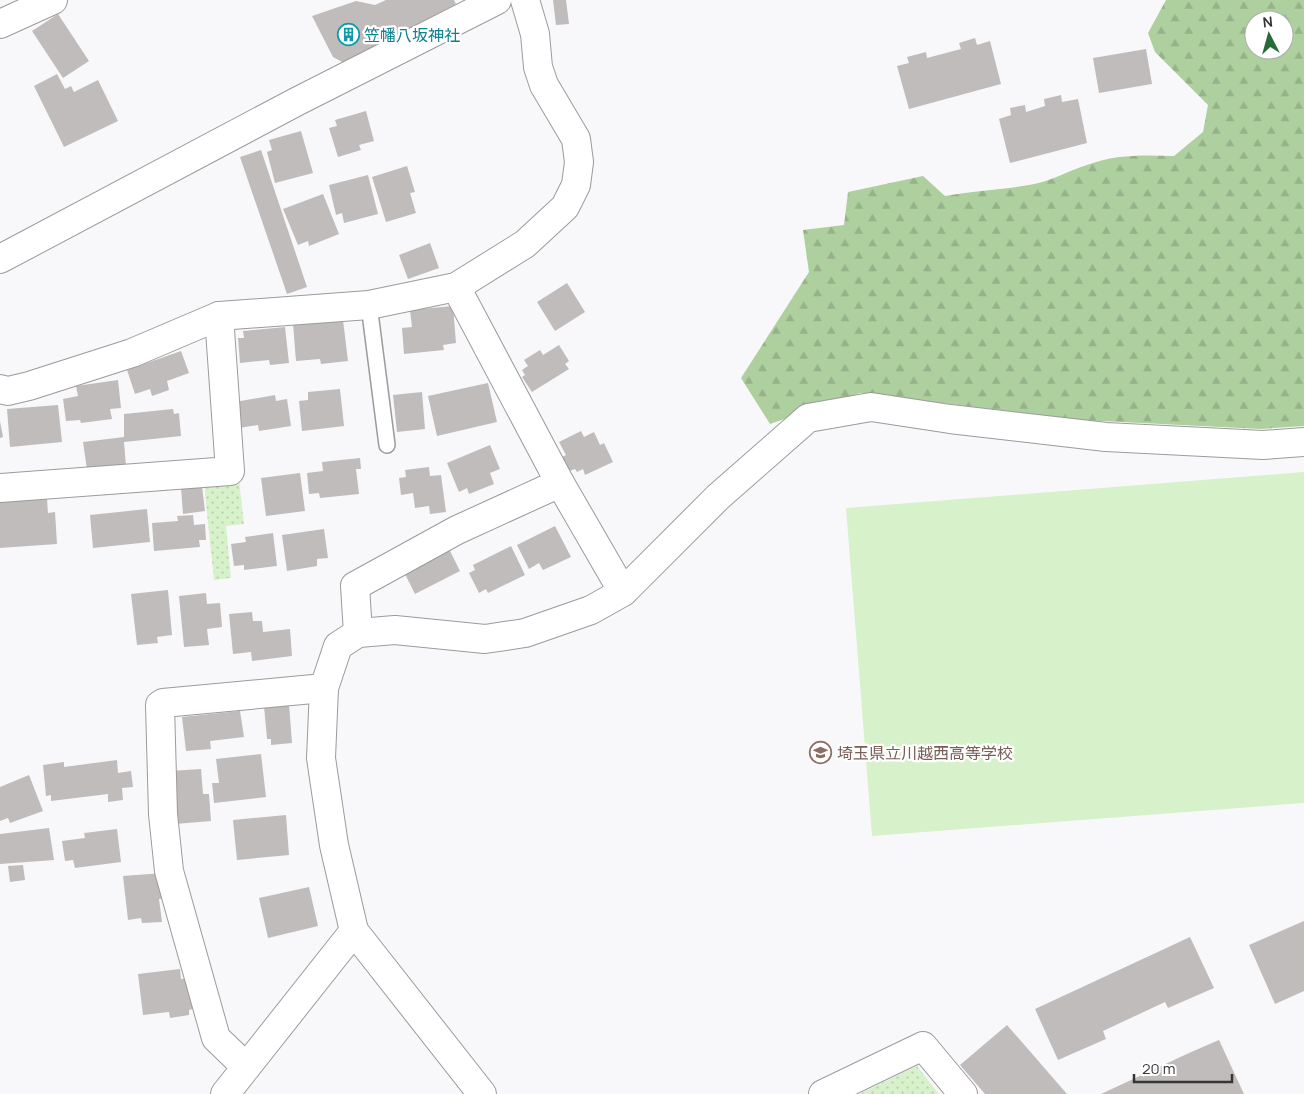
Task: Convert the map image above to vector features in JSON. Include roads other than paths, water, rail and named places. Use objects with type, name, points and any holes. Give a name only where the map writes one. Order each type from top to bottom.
[{"type":"street","points":[[0,24],[53,0]]},
{"type":"street","points":[[0,259],[296,102],[470,7],[497,0]]},
{"type":"street","points":[[0,389],[8,391],[28,386],[132,353],[219,316],[369,305],[456,287],[525,244],[565,207],[576,185],[579,162],[576,139],[544,85],[538,67],[535,34],[525,0]]},
{"type":"street","points":[[456,287],[560,483],[623,592]]},
{"type":"street","points":[[0,488],[230,471],[219,316]]},
{"type":"street","points":[[482,1094],[354,931],[334,846],[321,758],[324,688],[338,646],[358,633],[394,630],[485,639],[525,633],[591,610],[623,592],[718,497],[808,418],[871,407],[950,419],[1106,437],[1263,445],[1304,442]]},
{"type":"street","points":[[358,633],[355,586],[457,530],[560,483]]},
{"type":"street","points":[[246,1066],[216,1038],[169,871],[163,814],[160,705],[163,703],[324,688]]},
{"type":"street","points":[[225,1094],[354,931]]},
{"type":"street","points":[[823,1094],[922,1046],[963,1094]]},
{"type":"lane","points":[[369,305],[387,445]]},
{"type":"place","name":"笠幡八坂神社","points":[[348,35]]},
{"type":"place","name":"埼玉県立川越西高等学校","points":[[821,753]]}]
